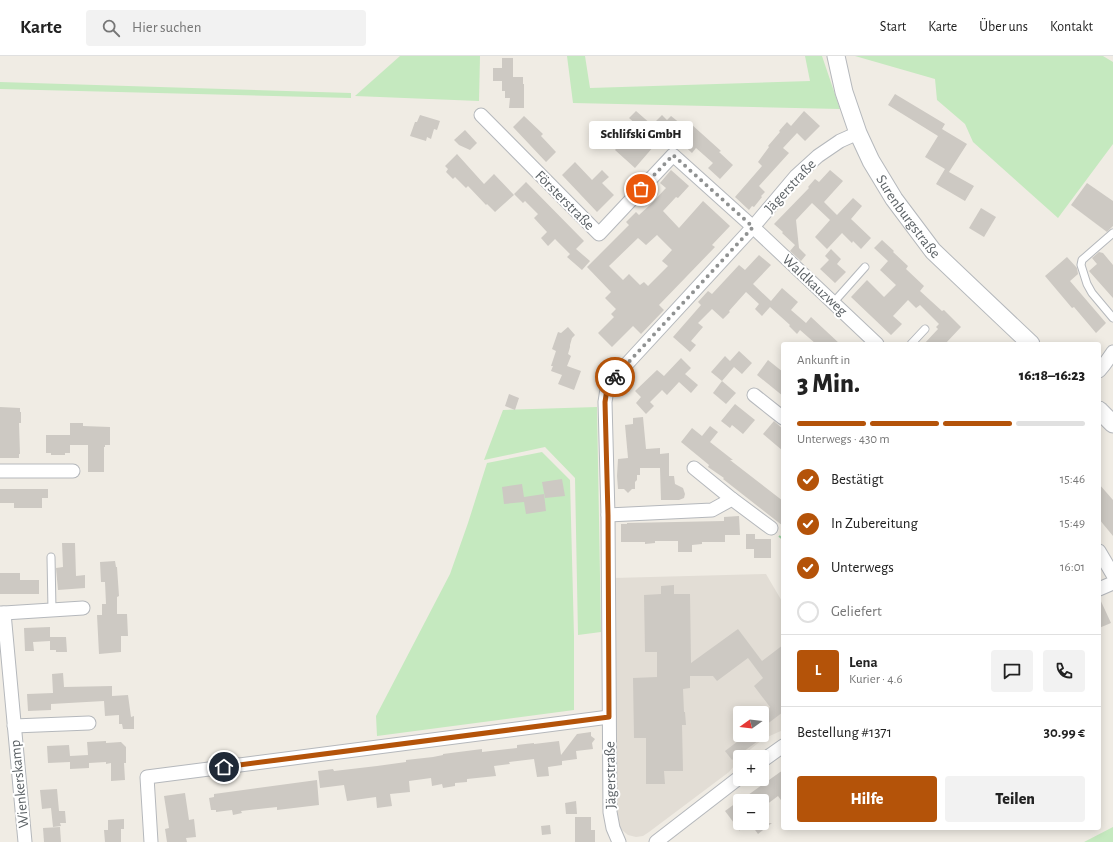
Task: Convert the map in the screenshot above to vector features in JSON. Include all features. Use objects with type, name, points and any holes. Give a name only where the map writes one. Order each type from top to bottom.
[{"type":"street","name":"Surenburgstraße","points":[[836,56],[844,92],[858,133],[871,160],[894,199],[933,251],[1029,342]]},
{"type":"street","name":"Försterstraße","points":[[481,114],[599,234],[673,155],[753,227]]},
{"type":"street","name":"Jägerstraße","points":[[618,842],[613,828],[610,812],[608,515],[605,402],[607,389],[613,379],[753,227],[796,176],[818,156],[840,141],[858,133]]},
{"type":"street","name":"Waldkauzweg","points":[[753,227],[875,342]]},
{"type":"street","points":[[1101,369],[1113,352]]},
{"type":"street","points":[[754,395],[781,416]]},
{"type":"street","points":[[1101,412],[1113,424]]},
{"type":"street","points":[[694,468],[771,528]]},
{"type":"street","points":[[0,471],[73,471]]},
{"type":"street","points":[[608,515],[712,510],[732,499]]},
{"type":"street","points":[[1101,554],[1113,575]]},
{"type":"street","points":[[1101,588],[1113,583]]},
{"type":"street","name":"Wienkerskamp","points":[[25,842],[2,613],[83,608]]},
{"type":"street","points":[[151,842],[147,777],[609,717]]},
{"type":"street","name":"Wienkerskamp","points":[[14,726],[89,723]]},
{"type":"street","points":[[769,756],[781,747]]},
{"type":"street","points":[[656,842],[733,782]]},
{"type":"lane","points":[[1113,233],[1082,260],[1081,265],[1087,284],[1092,293],[1113,318]]},
{"type":"lane","points":[[833,303],[865,267]]},
{"type":"lane","points":[[913,342],[925,329]]},
{"type":"lane","points":[[51,557],[52,610]]},
{"type":"shaded area","points":[[766,574],[781,600],[781,731],[769,736],[769,706],[733,706],[733,742],[759,742],[750,750],[733,750],[733,767],[729,772],[643,836],[636,837],[628,835],[618,824],[613,578]]},
{"type":"green space","points":[[400,56],[480,56],[479,101],[355,96]]},
{"type":"green space","points":[[567,56],[585,56],[590,88],[810,81],[805,56],[822,56],[840,109],[573,103]]},
{"type":"green space","points":[[855,56],[1103,56],[1113,62],[1113,144],[1058,218],[973,142],[965,124],[937,100],[935,79]]},
{"type":"green space","points":[[0,82],[351,93],[351,98],[0,89]]},
{"type":"green space","points":[[597,407],[601,632],[578,635],[575,478],[545,447],[484,460],[503,410]]},
{"type":"green space","points":[[542,452],[570,480],[574,636],[574,710],[377,736],[376,716],[450,574],[487,463]]},
{"type":"green space","points":[[1113,827],[1113,842],[1084,842]]},
{"type":"building","points":[[502,58],[513,58],[513,77],[523,77],[524,108],[509,108],[510,98],[505,98],[505,91],[502,91],[502,81],[493,81],[493,68],[502,68]]},
{"type":"building","points":[[895,94],[945,124],[942,129],[967,144],[949,172],[974,186],[965,201],[936,184],[945,169],[925,157],[938,136],[888,105]]},
{"type":"building","points":[[636,111],[652,125],[662,115],[667,120],[671,116],[681,124],[683,122],[688,127],[691,124],[721,151],[719,152],[733,165],[720,179],[708,168],[713,163],[696,148],[692,153],[671,133],[663,142],[660,139],[635,168],[615,150],[637,125],[629,118]]},
{"type":"building","points":[[804,111],[820,126],[805,141],[797,133],[783,148],[789,153],[759,186],[765,192],[754,207],[752,206],[749,210],[735,197],[762,166],[758,162],[769,147],[768,146],[780,132],[779,131],[787,122],[791,126]]},
{"type":"building","points":[[420,115],[440,121],[437,130],[434,129],[431,139],[427,137],[426,141],[410,136],[415,122],[417,122]]},
{"type":"building","points":[[524,116],[543,134],[541,136],[556,152],[546,162],[513,127]]},
{"type":"building","points":[[465,130],[477,143],[470,150],[459,145],[454,140]]},
{"type":"building","points":[[457,154],[484,184],[494,174],[514,195],[495,212],[487,204],[486,205],[468,186],[466,188],[455,177],[453,179],[446,172],[448,169],[445,166]]},
{"type":"building","points":[[575,162],[592,180],[602,170],[609,177],[602,183],[614,195],[597,212],[562,175]]},
{"type":"building","points":[[671,170],[689,186],[663,211],[679,228],[703,201],[730,226],[712,245],[715,247],[659,305],[664,310],[641,334],[633,326],[612,347],[598,333],[614,317],[611,314],[616,309],[605,298],[611,292],[587,267],[629,225],[626,222],[636,212],[639,215],[666,188],[660,183]],"holes":[[[657,235],[672,250],[662,261],[668,266],[648,286],[644,282],[640,285],[629,274],[623,280],[609,266],[638,238],[646,245]]]},
{"type":"building","points":[[830,170],[843,181],[824,202],[837,215],[853,198],[862,206],[851,219],[871,238],[861,249],[853,241],[852,243],[842,233],[827,249],[815,237],[830,220],[812,203],[796,220],[799,248],[806,255],[801,261],[790,251],[795,245],[774,224],[809,188],[808,187],[815,179],[819,182]]},
{"type":"building","points":[[526,182],[584,241],[576,249],[590,261],[582,270],[567,257],[570,254],[555,239],[548,246],[541,238],[547,232],[534,218],[538,214],[525,201],[523,203],[514,194]]},
{"type":"building","points":[[1087,183],[1113,201],[1113,226],[1107,232],[1071,205]]},
{"type":"building","points":[[981,208],[996,217],[984,237],[969,228]]},
{"type":"building","points":[[882,240],[908,266],[906,269],[924,286],[920,291],[942,311],[944,310],[961,327],[947,342],[926,342],[938,329],[936,327],[939,324],[920,305],[916,308],[908,300],[893,316],[902,324],[891,335],[851,297],[867,280],[884,297],[896,285],[880,270],[888,261],[874,248]]},
{"type":"building","points":[[831,249],[841,259],[837,264],[846,272],[835,283],[820,269],[829,260],[825,256]]},
{"type":"building","points":[[1099,252],[1103,253],[1113,265],[1113,298],[1089,271],[1097,264],[1092,258]]},
{"type":"building","points":[[759,255],[771,265],[753,284],[771,301],[782,288],[798,302],[791,310],[806,323],[811,317],[838,342],[814,342],[800,330],[797,334],[789,326],[790,325],[770,307],[762,316],[755,309],[759,304],[746,292],[723,319],[712,309],[698,323],[703,327],[691,341],[696,345],[690,352],[673,337],[701,305],[698,302],[708,291],[712,294],[739,265],[745,270]]},
{"type":"building","points":[[1067,257],[1077,268],[1078,274],[1070,281],[1106,323],[1096,333],[1074,307],[1072,308],[1045,276]]},
{"type":"building","points":[[568,327],[575,335],[572,338],[570,345],[568,354],[571,356],[567,366],[581,371],[574,390],[558,384],[562,375],[551,371],[553,366],[551,366],[556,351],[552,349],[558,332],[561,333]]},
{"type":"building","points":[[739,351],[752,363],[742,374],[734,367],[722,381],[711,372],[725,356],[730,361]]},
{"type":"building","points":[[681,358],[691,368],[685,374],[698,385],[691,393],[679,382],[667,395],[662,390],[650,402],[654,406],[646,414],[636,403],[641,397],[635,391],[657,370],[664,376]]},
{"type":"building","points":[[768,360],[781,370],[781,394],[757,375]]},
{"type":"building","points":[[722,381],[736,393],[726,404],[713,393]]},
{"type":"building","points":[[509,394],[519,398],[515,410],[505,406]]},
{"type":"building","points":[[735,404],[755,420],[743,434],[732,425],[730,428],[721,421]]},
{"type":"building","points":[[0,407],[20,408],[21,423],[19,423],[19,458],[0,458]]},
{"type":"building","points":[[643,417],[646,449],[660,448],[660,454],[669,453],[669,476],[674,476],[675,484],[683,488],[685,494],[684,498],[679,500],[661,500],[660,468],[640,468],[640,475],[637,475],[637,480],[635,482],[635,489],[632,489],[628,493],[624,489],[618,489],[618,459],[628,458],[625,425],[633,424],[633,418]]},
{"type":"building","points":[[774,421],[781,427],[781,449],[763,434]]},
{"type":"building","points":[[70,423],[83,423],[83,426],[110,427],[110,445],[105,445],[104,447],[104,472],[88,472],[88,445],[70,445],[70,453],[65,453],[65,455],[51,455],[51,453],[46,453],[46,435],[70,435]]},
{"type":"building","points":[[710,426],[718,432],[710,442],[733,460],[730,460],[781,499],[781,524],[723,479],[724,478],[708,467],[709,465],[681,442],[692,428],[702,436]]},
{"type":"building","points":[[562,479],[565,496],[545,498],[542,482]]},
{"type":"building","points":[[522,484],[524,497],[544,494],[546,511],[526,514],[524,502],[504,504],[502,487]]},
{"type":"building","points":[[1101,486],[1113,500],[1113,536],[1101,521]]},
{"type":"building","points":[[0,489],[48,489],[48,498],[42,498],[42,508],[14,508],[14,503],[0,503]]},
{"type":"building","points":[[739,516],[740,535],[725,535],[725,542],[702,542],[702,544],[692,545],[692,552],[678,552],[678,541],[655,541],[655,543],[645,544],[645,542],[621,542],[621,524],[724,521],[724,517]]},
{"type":"building","points":[[746,534],[755,534],[755,539],[771,539],[771,558],[754,558],[754,549],[746,549]]},
{"type":"building","points":[[62,543],[75,543],[76,576],[85,575],[85,588],[58,590],[56,568],[63,567]]},
{"type":"building","points":[[115,561],[117,567],[119,596],[117,597],[117,614],[127,614],[128,636],[121,636],[121,652],[99,654],[97,615],[102,615],[102,604],[106,604],[105,582],[101,582],[100,562]]},
{"type":"building","points":[[0,573],[20,573],[20,580],[39,580],[39,594],[0,594]]},
{"type":"building","points":[[674,585],[674,594],[690,594],[691,663],[738,629],[762,661],[781,647],[781,714],[769,723],[770,707],[754,686],[763,678],[748,658],[717,681],[713,676],[690,676],[690,688],[683,689],[686,725],[682,725],[683,771],[664,771],[665,784],[646,784],[646,738],[634,738],[633,678],[657,677],[657,652],[645,652],[644,595],[661,594],[661,586]]},
{"type":"building","points":[[1101,601],[1111,623],[1101,627]]},
{"type":"building","points":[[50,627],[50,637],[66,637],[67,652],[56,652],[56,650],[50,650],[50,641],[33,642],[34,651],[25,651],[24,628]]},
{"type":"building","points":[[63,673],[64,687],[112,686],[112,696],[128,695],[131,717],[134,716],[134,729],[123,729],[122,724],[119,724],[119,715],[105,716],[104,701],[51,704],[51,710],[28,711],[27,694],[53,693],[52,674]]},
{"type":"building","points":[[591,732],[591,736],[595,739],[592,743],[593,749],[576,751],[577,759],[562,761],[562,765],[548,767],[549,776],[537,777],[534,759],[509,762],[510,764],[494,766],[496,776],[467,779],[467,782],[455,783],[455,786],[443,788],[442,784],[432,786],[431,778],[409,781],[410,792],[390,794],[392,806],[377,808],[376,797],[347,801],[344,785],[320,788],[318,771],[333,769],[334,771],[377,766],[406,762],[406,760],[433,757],[443,754],[482,749],[482,752],[517,748],[517,745],[559,741],[561,755],[577,734]]},
{"type":"building","points":[[106,741],[106,743],[121,742],[126,747],[126,763],[124,763],[125,780],[111,781],[111,763],[89,763],[89,768],[70,769],[70,762],[48,763],[47,746],[69,745],[70,756],[88,755],[87,742]]},
{"type":"building","points":[[737,742],[756,742],[746,750],[733,750],[732,760],[725,751]]},
{"type":"building","points":[[781,771],[781,800],[778,796],[769,803],[769,794],[749,794],[761,786],[769,786],[769,780]]},
{"type":"building","points":[[317,780],[319,805],[277,810],[277,807],[241,811],[242,813],[233,815],[232,810],[216,812],[216,810],[211,810],[209,798],[214,797],[214,794]]},
{"type":"building","points":[[57,789],[59,811],[65,811],[66,823],[60,823],[61,826],[53,827],[51,808],[42,809],[40,790]]},
{"type":"building","points":[[185,793],[189,820],[194,819],[196,837],[186,838],[187,842],[167,842],[165,829],[169,828],[164,796]]},
{"type":"building","points":[[576,801],[577,814],[566,814],[565,803]]},
{"type":"building","points":[[733,805],[733,822],[725,811]]},
{"type":"building","points":[[575,817],[591,817],[591,830],[595,830],[595,842],[575,842]]},
{"type":"building","points":[[124,819],[124,829],[121,829],[121,842],[105,842],[104,830],[108,830],[108,820]]},
{"type":"building","points":[[550,825],[551,834],[542,835],[541,826]]},
{"type":"building","points":[[60,827],[61,842],[44,842],[43,828]]},
{"type":"building","points":[[755,830],[763,830],[758,834]]},
{"type":"way so far","points":[[615,377],[753,227],[673,155],[641,189]]},
{"type":"place","name":"Schlifski GmbH","points":[[641,189]]},
{"type":"route","points":[[224,767],[609,717],[608,515],[605,402],[607,389],[615,377]]}]
